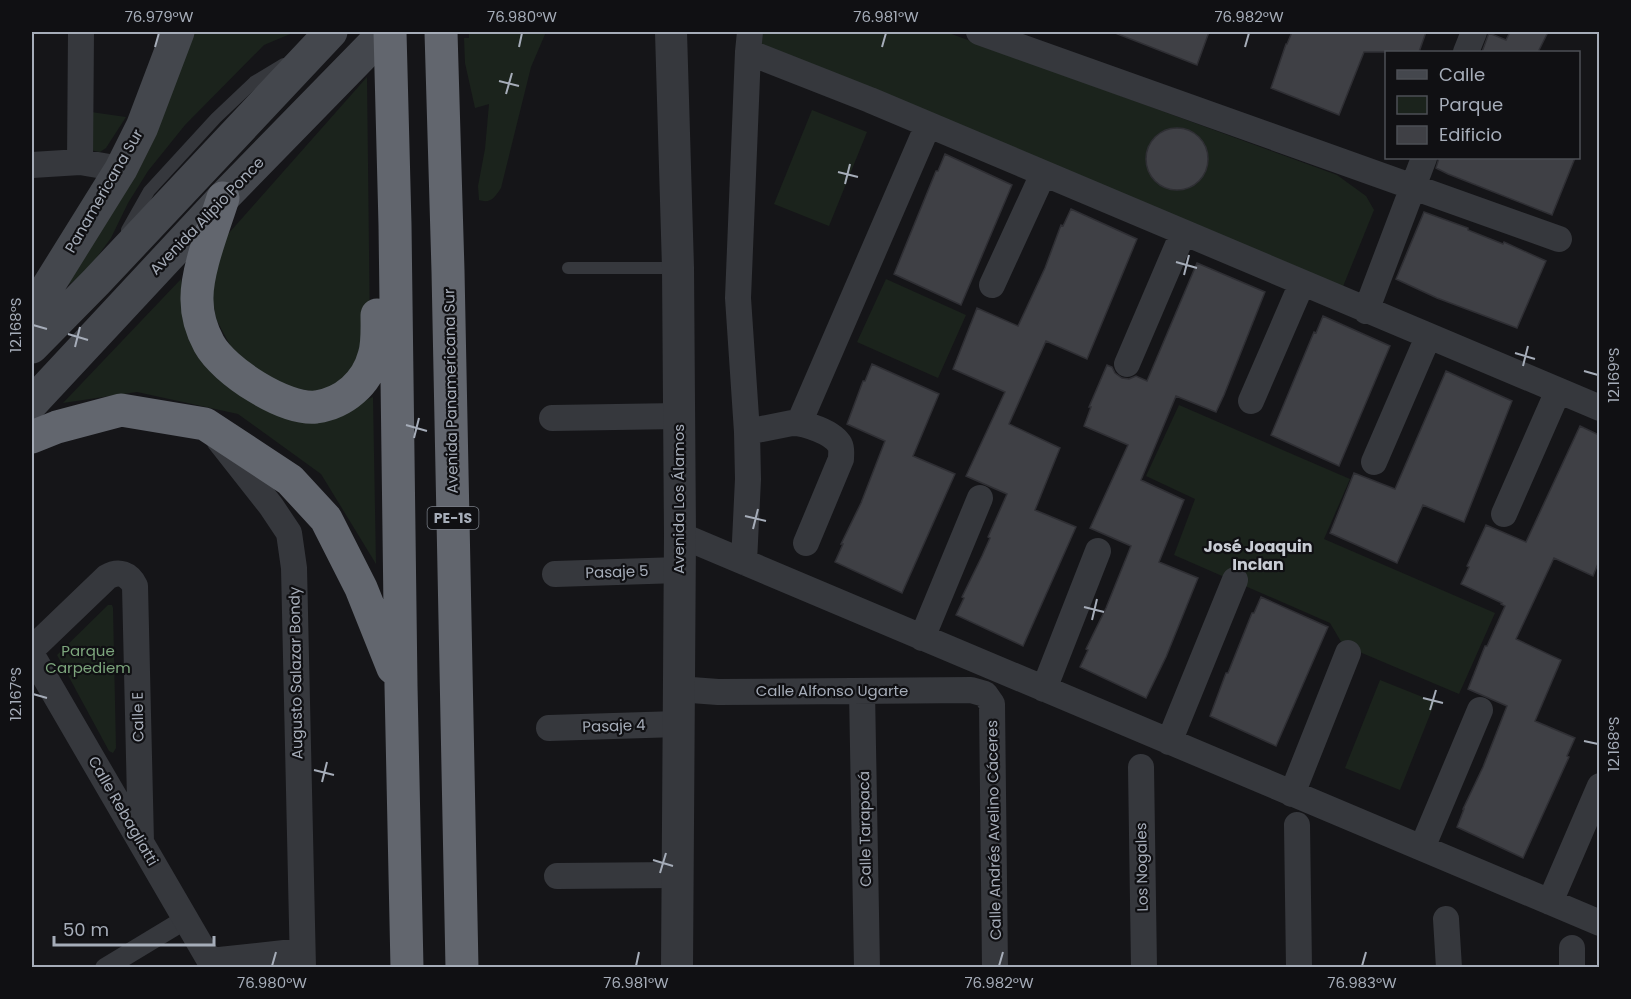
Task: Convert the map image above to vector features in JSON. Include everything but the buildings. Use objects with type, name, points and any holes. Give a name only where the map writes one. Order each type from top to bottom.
[{"type":"highway","points":[[390,32],[407,968]]},
{"type":"highway","name":"Avenida Panamericana Sur","points":[[441,32],[449,295],[462,968]]},
{"type":"highway","points":[[223,198],[199,277],[197,300],[202,329],[210,346],[231,370],[260,389],[287,402],[315,407],[343,399],[364,380],[375,355],[377,255],[395,225]]},
{"type":"highway","points":[[32,437],[57,427],[121,410],[205,424],[290,480],[326,519],[361,588],[401,687]]},
{"type":"main road","name":"Panamericana Sur","points":[[32,312],[121,169],[142,127],[178,32]]},
{"type":"main road","name":"Avenida Alipio Ponce","points":[[32,403],[223,198],[385,32]]},
{"type":"main road","points":[[32,347],[329,34]]},
{"type":"street","points":[[80,162],[81,32]]},
{"type":"street","name":"Avenida Los Álamos","points":[[671,32],[678,268],[680,536],[677,968]]},
{"type":"street","points":[[979,32],[1559,239]]},
{"type":"street","points":[[1466,51],[1474,32]]},
{"type":"street","points":[[744,562],[748,479],[747,432],[738,298],[749,42],[1043,174],[1599,408]]},
{"type":"street","points":[[799,423],[928,124]]},
{"type":"street","points":[[1366,311],[1424,159]]},
{"type":"street","points":[[32,165],[80,162],[121,169]]},
{"type":"street","points":[[992,285],[1043,174]]},
{"type":"street","points":[[1127,364],[1183,233]]},
{"type":"street","points":[[1251,400],[1302,284]]},
{"type":"street","points":[[1374,462],[1428,337]]},
{"type":"street","points":[[1504,514],[1558,391]]},
{"type":"street","points":[[552,418],[679,416]]},
{"type":"street","points":[[747,432],[799,423],[818,429],[835,439],[842,451],[841,459],[806,543]]},
{"type":"street","name":"Augusto Salazar Bondy","points":[[205,424],[271,506],[288,533],[294,568],[303,959],[212,964]]},
{"type":"street","points":[[922,638],[980,498]]},
{"type":"street","points":[[680,536],[1599,923]]},
{"type":"street","points":[[1044,689],[1098,551]]},
{"type":"street","name":"Pasaje 5","points":[[555,574],[679,570]]},
{"type":"street","name":"Calle E","points":[[32,649],[107,577],[118,573],[129,577],[132,581],[135,586],[141,842]]},
{"type":"street","points":[[1169,742],[1235,580]]},
{"type":"street","points":[[1292,794],[1348,653]]},
{"type":"street","name":"Calle Rebagliatti","points":[[32,655],[212,964]]},
{"type":"street","name":"Calle Alfonso Ugarte","points":[[678,689],[718,692],[970,690],[985,694]]},
{"type":"street","name":"Calle Tarapacá","points":[[862,691],[867,968]]},
{"type":"street","name":"Calle Andrés Avelino Cáceres","points":[[985,694],[992,704],[995,968]]},
{"type":"street","points":[[1422,848],[1480,710]]},
{"type":"street","name":"Pasaje 4","points":[[549,728],[678,724]]},
{"type":"street","name":"Los Nogales","points":[[1141,767],[1144,968]]},
{"type":"street","points":[[1550,902],[1599,786]]},
{"type":"street","points":[[1297,825],[1299,968]]},
{"type":"street","points":[[557,876],[677,875]]},
{"type":"street","points":[[105,968],[186,919]]},
{"type":"street","points":[[1446,919],[1449,968]]},
{"type":"lane","points":[[568,268],[678,268]]},
{"type":"green space","points":[[189,32],[295,32],[264,45],[185,125],[148,171],[128,203],[111,238],[86,272],[56,294]]},
{"type":"green space","points":[[469,32],[546,32],[531,67],[501,188],[495,197],[487,201],[479,200],[478,186],[485,149],[489,104],[475,108],[465,63],[464,38],[469,38]]},
{"type":"green space","points":[[759,32],[946,32],[1337,175],[1366,196],[1374,210],[1342,289],[763,47],[759,39]]},
{"type":"green space","points":[[367,77],[370,337],[360,368],[339,386],[316,392],[283,386],[258,371],[231,347],[216,319],[210,284],[213,251]]},
{"type":"green space","points":[[812,110],[867,132],[829,226],[774,204]]},
{"type":"green space","points":[[91,112],[126,117],[106,148],[100,152],[89,150]]},
{"type":"green space","points":[[181,279],[190,330],[332,415],[373,397],[376,564],[321,474],[238,414],[137,392],[63,403]]},
{"type":"green space","points":[[886,279],[966,315],[938,378],[857,342]]},
{"type":"green space","points":[[1179,405],[1350,479],[1324,539],[1495,613],[1459,694],[1343,645],[1330,623],[1174,555],[1195,499],[1146,476]]},
{"type":"green space","name":"Parque Carpediem","points":[[108,605],[112,605],[113,608],[116,748],[113,753],[109,751],[57,655]]},
{"type":"green space","points":[[1380,680],[1435,702],[1400,790],[1345,768]]},
{"type":"district","name":"José Joaquin Inclan","points":[[1258,555]]}]
